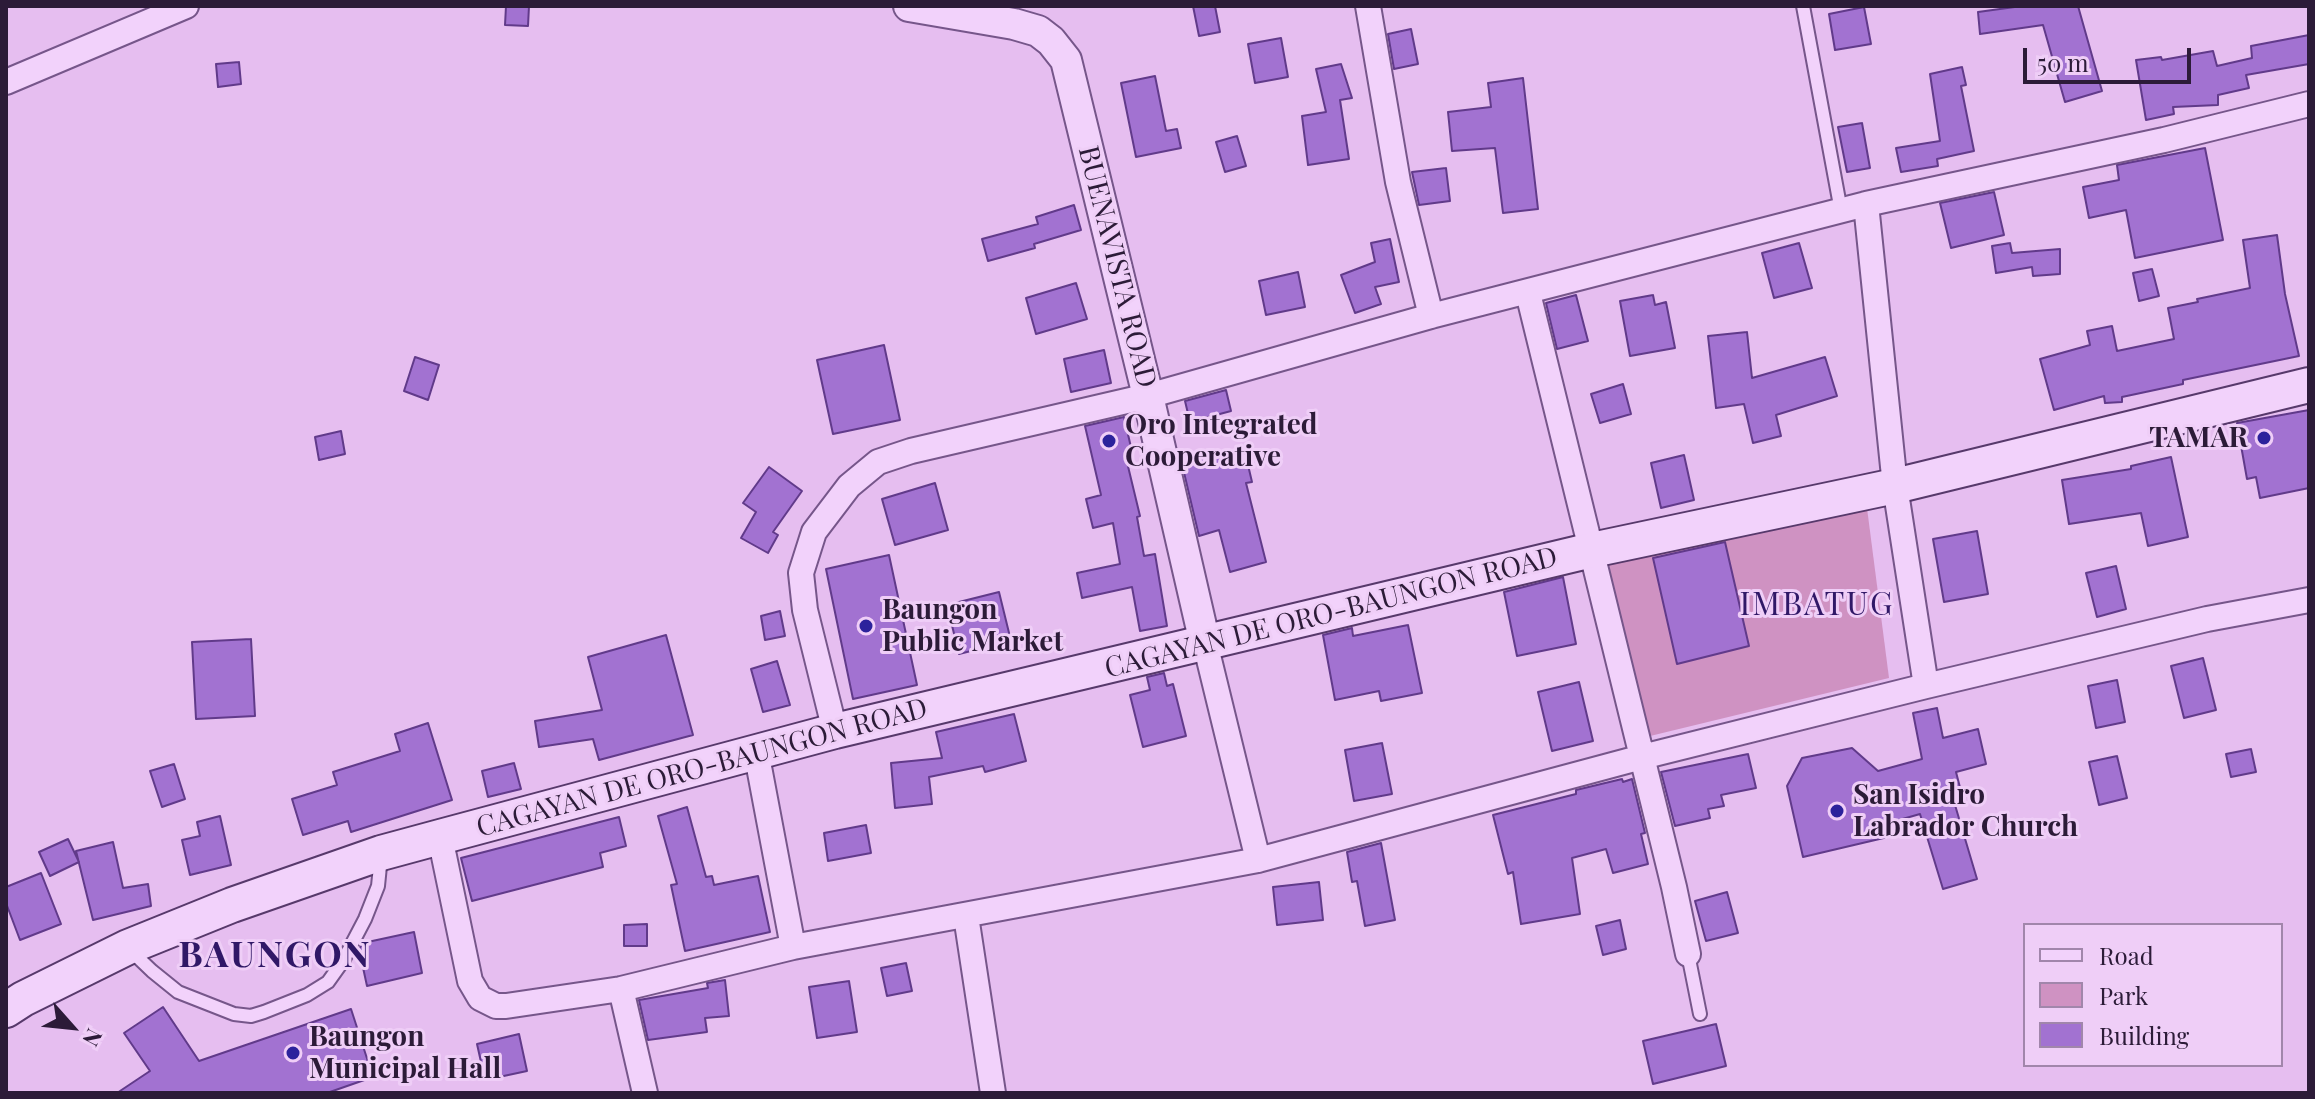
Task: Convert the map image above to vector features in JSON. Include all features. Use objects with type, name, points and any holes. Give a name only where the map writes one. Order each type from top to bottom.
[{"type":"main road","name":"CAGAYAN DE ORO-BAUNGON ROAD","points":[[6,1010],[128,947],[232,905],[381,853],[756,751],[1592,550],[1895,486],[2309,385]]},
{"type":"street","points":[[6,82],[186,6]]},
{"type":"street","name":"BUENAVISTA ROAD","points":[[909,6],[1038,31],[1051,41],[1066,60],[1205,643]]},
{"type":"street","points":[[1368,6],[1398,182],[1431,316]]},
{"type":"street","points":[[835,731],[805,610],[801,573],[814,532],[849,486],[878,462],[911,451],[1148,396],[1431,316],[1866,204],[2164,140],[2309,104]]},
{"type":"street","points":[[1866,204],[1895,486],[1926,686]]},
{"type":"street","points":[[1528,293],[1688,954]]},
{"type":"street","points":[[440,837],[470,981],[480,998],[496,1006],[506,1006],[621,989],[793,947],[1258,860],[1642,757],[1926,686],[2207,619],[2309,600]]},
{"type":"street","points":[[1205,643],[1258,860]]},
{"type":"street","points":[[756,751],[793,947]]},
{"type":"street","points":[[966,916],[993,1093]]},
{"type":"street","points":[[621,989],[645,1093]]},
{"type":"lane","points":[[1803,6],[1841,211]]},
{"type":"lane","points":[[128,947],[178,992],[234,1014],[251,1016],[264,1012],[307,995],[328,982],[365,919],[378,886],[381,853]]},
{"type":"lane","points":[[1688,954],[1700,1014]]},
{"type":"green space","points":[[1867,508],[1889,678],[1646,737],[1608,561]]},
{"type":"building","points":[[506,6],[529,6],[528,26],[505,25]]},
{"type":"building","points":[[1193,6],[1215,6],[1220,32],[1199,36]]},
{"type":"building","points":[[2022,6],[2078,6],[2102,91],[2065,102],[2043,25],[1980,34],[1978,12]]},
{"type":"building","points":[[1864,7],[1871,44],[1835,50],[1829,14]]},
{"type":"building","points":[[1411,29],[1418,64],[1394,69],[1388,34]]},
{"type":"building","points":[[2309,35],[2309,64],[2246,75],[2249,88],[2218,95],[2218,105],[2173,107],[2174,114],[2146,120],[2136,60],[2161,57],[2162,60],[2213,51],[2217,66],[2252,58],[2251,46]]},
{"type":"building","points":[[1281,38],[1288,77],[1255,83],[1248,44]]},
{"type":"building","points":[[239,62],[241,84],[218,87],[216,64]]},
{"type":"building","points":[[1341,64],[1352,98],[1340,100],[1349,159],[1308,165],[1302,116],[1326,112],[1316,69]]},
{"type":"building","points":[[1962,67],[1966,85],[1961,86],[1974,151],[1937,159],[1938,166],[1901,172],[1896,148],[1940,141],[1930,74]]},
{"type":"building","points":[[1155,76],[1166,131],[1177,129],[1181,148],[1136,157],[1121,83]]},
{"type":"building","points":[[1523,78],[1538,209],[1503,213],[1495,148],[1452,151],[1448,112],[1491,107],[1488,83]]},
{"type":"building","points":[[1862,123],[1870,168],[1847,172],[1838,127]]},
{"type":"building","points":[[1237,136],[1246,166],[1225,172],[1216,142]]},
{"type":"building","points":[[2205,148],[2223,240],[2135,258],[2126,210],[2089,218],[2083,187],[2119,180],[2117,165]]},
{"type":"building","points":[[1446,168],[1450,201],[1419,205],[1412,172]]},
{"type":"building","points":[[1994,192],[2004,235],[1951,248],[1940,203]]},
{"type":"building","points":[[1074,205],[1081,230],[1034,244],[1035,248],[988,261],[982,239],[1038,224],[1036,217]]},
{"type":"building","points":[[2277,235],[2285,294],[2299,356],[2183,380],[2183,384],[2122,397],[2122,402],[2105,403],[2104,396],[2054,410],[2040,359],[2090,345],[2087,331],[2112,326],[2117,351],[2174,339],[2168,308],[2250,288],[2243,240]]},
{"type":"building","points":[[1390,239],[1399,282],[1375,287],[1381,304],[1355,313],[1341,275],[1375,262],[1371,243]]},
{"type":"building","points":[[1799,243],[1812,288],[1774,298],[1762,253]]},
{"type":"building","points":[[2010,243],[2012,253],[2060,249],[2060,274],[2033,276],[2032,267],[1996,273],[1992,246]]},
{"type":"building","points":[[2152,269],[2159,296],[2139,301],[2133,273]]},
{"type":"building","points":[[1298,272],[1305,307],[1266,315],[1259,281]]},
{"type":"building","points":[[1076,283],[1087,319],[1036,334],[1026,298]]},
{"type":"building","points":[[1576,295],[1588,341],[1557,349],[1546,303]]},
{"type":"building","points":[[1653,295],[1655,305],[1666,302],[1675,348],[1630,356],[1620,301]]},
{"type":"building","points":[[1747,332],[1752,378],[1825,357],[1837,396],[1776,415],[1781,436],[1753,443],[1744,404],[1716,408],[1708,336]]},
{"type":"building","points":[[884,345],[900,420],[833,434],[817,360]]},
{"type":"building","points":[[1104,350],[1111,383],[1071,392],[1064,359]]},
{"type":"building","points":[[415,357],[439,365],[428,400],[404,391]]},
{"type":"building","points":[[1623,384],[1631,414],[1600,423],[1591,394]]},
{"type":"building","points":[[1226,390],[1231,411],[1190,422],[1185,401]]},
{"type":"building","points":[[2309,410],[2309,488],[2260,498],[2256,477],[2247,479],[2237,423]]},
{"type":"building","points":[[1124,417],[1133,456],[1126,458],[1140,516],[1137,517],[1144,556],[1155,554],[1167,626],[1140,631],[1132,587],[1082,598],[1077,573],[1120,564],[1113,523],[1093,528],[1086,499],[1101,495],[1085,426]]},
{"type":"building","points":[[341,431],[345,454],[319,460],[315,437]]},
{"type":"building","points":[[1244,448],[1252,482],[1246,483],[1266,562],[1230,572],[1219,530],[1199,536],[1182,464]]},
{"type":"building","points":[[1684,455],[1694,500],[1661,508],[1651,463]]},
{"type":"building","points":[[2171,457],[2188,537],[2148,546],[2141,513],[2069,524],[2062,480],[2131,469],[2131,466]]},
{"type":"building","points":[[769,467],[802,491],[773,532],[778,535],[768,553],[741,538],[756,512],[743,503]]},
{"type":"building","points":[[935,483],[948,530],[895,545],[882,499]]},
{"type":"building","points":[[1977,531],[1988,594],[1944,602],[1933,539]]},
{"type":"building","points":[[1725,542],[1749,646],[1677,664],[1653,558]]},
{"type":"building","points":[[889,555],[917,685],[853,699],[826,569]]},
{"type":"building","points":[[2116,566],[2126,609],[2097,617],[2086,573]]},
{"type":"building","points":[[1563,577],[1576,644],[1517,656],[1504,592]]},
{"type":"building","points":[[999,592],[1011,641],[959,654],[947,605]]},
{"type":"building","points":[[780,611],[785,636],[765,640],[761,616]]},
{"type":"building","points":[[1408,625],[1422,693],[1381,701],[1379,691],[1335,700],[1323,635],[1352,628],[1353,636]]},
{"type":"building","points":[[666,635],[693,735],[599,760],[593,739],[539,747],[535,721],[602,710],[588,657]]},
{"type":"building","points":[[251,639],[255,716],[196,719],[192,642]]},
{"type":"building","points":[[2203,658],[2216,710],[2184,718],[2171,666]]},
{"type":"building","points":[[777,661],[790,705],[763,712],[751,669]]},
{"type":"building","points":[[1164,673],[1167,686],[1173,684],[1186,736],[1143,747],[1130,695],[1150,690],[1147,677]]},
{"type":"building","points":[[2117,680],[2125,722],[2096,728],[2088,686]]},
{"type":"building","points":[[1579,682],[1593,741],[1552,751],[1538,692]]},
{"type":"building","points":[[1937,708],[1943,738],[1978,729],[1986,764],[1956,772],[1964,803],[1955,805],[1977,879],[1943,889],[1920,814],[1885,824],[1888,837],[1803,857],[1787,786],[1802,758],[1852,748],[1878,771],[1922,759],[1913,713]]},
{"type":"building","points":[[1014,714],[1026,761],[985,772],[983,766],[929,777],[932,804],[895,808],[891,763],[942,758],[936,732]]},
{"type":"building","points":[[428,723],[452,800],[351,832],[348,821],[303,835],[292,799],[337,785],[333,772],[400,751],[395,734]]},
{"type":"building","points":[[1382,743],[1392,794],[1354,801],[1345,750]]},
{"type":"building","points":[[2251,749],[2256,772],[2231,777],[2226,754]]},
{"type":"building","points":[[1748,754],[1756,788],[1721,795],[1724,806],[1708,809],[1710,818],[1675,826],[1661,772]]},
{"type":"building","points":[[2117,756],[2127,798],[2099,805],[2089,762]]},
{"type":"building","points":[[514,763],[521,789],[488,797],[482,771]]},
{"type":"building","points":[[174,764],[185,799],[162,807],[150,771]]},
{"type":"building","points":[[1622,779],[1623,782],[1632,779],[1645,833],[1641,834],[1648,864],[1613,873],[1606,849],[1572,858],[1580,914],[1521,924],[1513,872],[1508,874],[1493,815]]},
{"type":"building","points":[[687,807],[706,877],[712,876],[714,885],[758,876],[770,932],[685,951],[671,885],[677,884],[658,816]]},
{"type":"building","points":[[220,816],[231,865],[190,875],[182,840],[200,836],[197,822]]},
{"type":"building","points":[[619,817],[626,846],[600,853],[603,867],[472,901],[461,858]]},
{"type":"building","points":[[866,825],[871,853],[828,861],[824,833]]},
{"type":"building","points":[[68,839],[79,862],[50,876],[39,852]]},
{"type":"building","points":[[113,842],[123,888],[148,884],[151,906],[93,920],[76,851]]},
{"type":"building","points":[[1381,843],[1395,920],[1365,926],[1357,881],[1352,882],[1347,852]]},
{"type":"building","points":[[41,873],[61,924],[20,940],[6,903],[6,887]]},
{"type":"building","points":[[1319,882],[1323,920],[1277,925],[1273,887]]},
{"type":"building","points":[[1727,892],[1738,933],[1706,941],[1695,901]]},
{"type":"building","points":[[1620,920],[1626,949],[1603,955],[1596,926]]},
{"type":"building","points":[[647,924],[647,946],[624,946],[624,925]]},
{"type":"building","points":[[414,932],[422,973],[367,986],[359,949],[363,943]]},
{"type":"building","points":[[906,963],[912,991],[887,996],[881,968]]},
{"type":"building","points":[[725,980],[729,1016],[705,1018],[707,1032],[648,1040],[639,1000],[708,988],[707,983]]},
{"type":"building","points":[[849,981],[857,1032],[817,1038],[809,987]]},
{"type":"building","name":"Baungon Municipal Hall","points":[[163,1007],[199,1061],[351,1009],[373,1077],[327,1093],[117,1093],[150,1071],[124,1033]]},
{"type":"building","points":[[1716,1024],[1726,1066],[1653,1084],[1643,1041]]},
{"type":"building","points":[[519,1034],[527,1071],[485,1080],[477,1044]]},
{"type":"place","name":"TAMAR","points":[[2264,438]]},
{"type":"place","name":"Oro Integrated Cooperative","points":[[1109,441]]},
{"type":"place","name":"Baungon Public Market","points":[[866,626]]},
{"type":"place","name":"San Isidro Labrador Church","points":[[1837,811]]},
{"type":"place","name":"Baungon Municipal Hall","points":[[293,1053]]},
{"type":"district","name":"IMBATUG","points":[[1817,605]]},
{"type":"district","name":"BAUNGON","points":[[275,956]]}]
